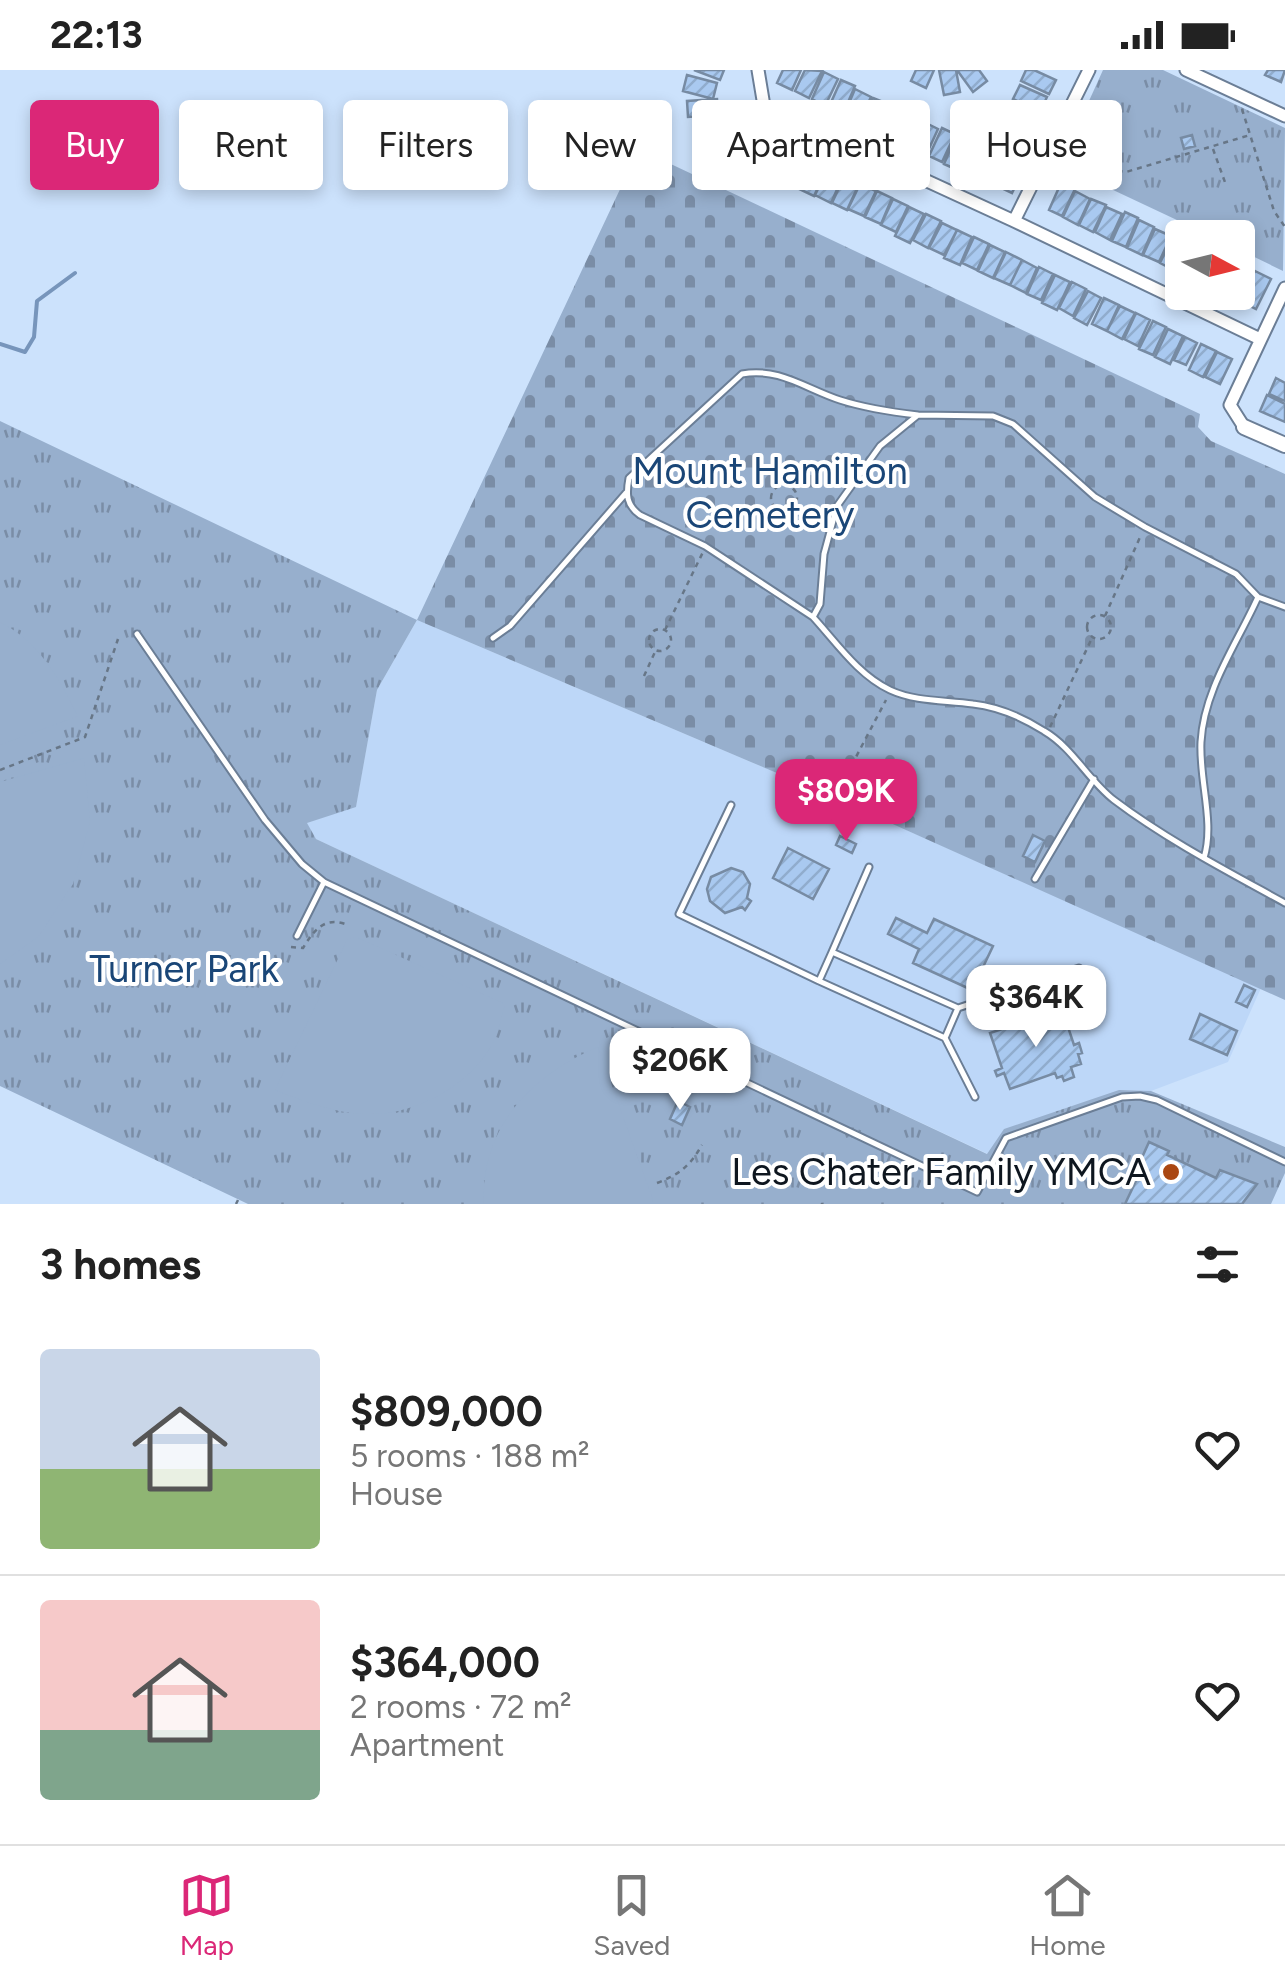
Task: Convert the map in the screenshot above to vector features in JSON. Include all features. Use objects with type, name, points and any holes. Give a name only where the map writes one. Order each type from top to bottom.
[{"type":"street","points":[[758,70],[764,106],[1014,220],[1260,339]]},
{"type":"street","points":[[1074,100],[1089,70]]},
{"type":"street","points":[[1186,70],[1285,116]]},
{"type":"street","points":[[1014,220],[1029,190]]},
{"type":"street","points":[[1285,288],[1230,405],[1244,427],[1285,445]]},
{"type":"lane","points":[[1285,607],[1258,597],[1236,574],[1144,527],[1096,497],[1013,424],[993,416],[918,415],[864,407],[762,370],[742,374],[629,478],[626,493],[630,508],[640,515],[706,546],[813,616],[864,674],[891,690],[920,699],[974,704],[1014,714],[1048,733],[1110,797],[1204,858],[1285,903]]},
{"type":"lane","points":[[813,616],[820,604],[824,554],[837,506],[880,446],[918,415]]},
{"type":"lane","points":[[493,638],[510,626],[626,493]]},
{"type":"lane","points":[[1204,858],[1210,831],[1203,798],[1201,737],[1220,674],[1258,597]]},
{"type":"lane","points":[[137,634],[265,820],[302,864],[324,882],[977,1192],[1006,1138],[1122,1097],[1157,1100],[1285,1162]]},
{"type":"lane","points":[[1035,879],[1094,779]]},
{"type":"lane","points":[[731,805],[679,914],[944,1038],[975,1097]]},
{"type":"lane","points":[[818,981],[870,866]]},
{"type":"lane","points":[[297,936],[324,882]]},
{"type":"lane","points":[[832,952],[958,1008],[1079,968]]},
{"type":"lane","points":[[944,1038],[958,1008]]},
{"type":"path","points":[[1237,94],[1274,210],[1285,227]]},
{"type":"path","points":[[1122,171],[1250,135]]},
{"type":"path","points":[[1213,148],[1226,185]]},
{"type":"path","points":[[784,485],[792,488],[796,495],[794,507],[786,512],[774,508],[770,499],[773,490],[784,485]]},
{"type":"path","points":[[794,507],[832,523]]},
{"type":"path","points":[[1105,616],[1144,527]]},
{"type":"path","points":[[665,630],[706,546]]},
{"type":"path","points":[[1096,615],[1105,616],[1110,622],[1110,633],[1100,640],[1092,638],[1087,623],[1096,615]]},
{"type":"path","points":[[665,630],[671,635],[671,646],[656,651],[649,637],[654,631],[665,630]]},
{"type":"path","points":[[1048,733],[1092,638]]},
{"type":"path","points":[[0,770],[85,737],[118,639]]},
{"type":"path","points":[[644,676],[656,651]]},
{"type":"path","points":[[847,774],[891,690]]},
{"type":"path","points":[[292,948],[303,948],[320,925],[332,920],[346,924]]},
{"type":"path","points":[[657,1182],[682,1173],[702,1145]]},
{"type":"shaded area","points":[[417,620],[819,791],[1261,988],[1228,1062],[1151,1091],[1119,1090],[988,1154],[316,839],[306,823],[356,806],[377,690]]},
{"type":"green space","points":[[1103,70],[1163,70],[1285,128],[1283,271],[1255,257],[1255,220],[1177,220],[1113,190],[1122,190],[1122,100],[1089,100]]},
{"type":"green space","name":"Mount Hamilton Cemetery","points":[[672,165],[692,174],[692,190],[726,190],[1200,414],[1198,427],[1211,441],[1285,474],[1285,1000],[819,791],[417,620],[620,190],[672,190]]},
{"type":"green space","name":"Turner Park","points":[[0,421],[417,620],[377,690],[356,807],[307,823],[316,839],[987,1154],[1004,1129],[1119,1090],[1151,1091],[1285,1147],[1285,1173],[1271,1204],[248,1204],[0,1086]]},
{"type":"green space","points":[[0,622],[37,651],[78,716],[0,745]]},
{"type":"green space","points":[[84,758],[90,822],[73,884],[38,937],[0,964],[0,782]]},
{"type":"green space","points":[[356,937],[505,1004],[495,1038],[479,1063],[452,1087],[419,1105],[383,1113],[353,1113],[275,1090],[347,940]]},
{"type":"green space","points":[[598,1047],[652,1204],[484,1204],[491,1151],[515,1107],[552,1073]]},
{"type":"building","points":[[694,70],[724,70],[720,80]]},
{"type":"building","points":[[783,70],[801,70],[792,90],[777,83]]},
{"type":"building","points":[[805,70],[822,71],[809,98],[795,91]]},
{"type":"building","points":[[916,70],[934,70],[926,88],[911,81]]},
{"type":"building","points":[[939,70],[956,70],[960,92],[944,95]]},
{"type":"building","points":[[957,70],[979,70],[987,81],[973,92]]},
{"type":"building","points":[[1026,70],[1056,80],[1049,94],[1021,81]]},
{"type":"building","points":[[1268,70],[1285,70],[1281,82],[1265,75]]},
{"type":"building","points":[[824,72],[838,79],[828,100],[812,99]]},
{"type":"building","points":[[687,75],[717,83],[713,99],[683,91]]},
{"type":"building","points":[[841,80],[855,86],[849,100],[832,100]]},
{"type":"building","points":[[1020,85],[1047,97],[1046,100],[1013,99]]},
{"type":"building","points":[[855,89],[871,97],[870,100],[850,100]]},
{"type":"building","points":[[687,101],[692,101],[692,117],[688,117]]},
{"type":"building","points":[[930,125],[938,129],[930,146]]},
{"type":"building","points":[[942,128],[950,132],[950,145],[942,162],[930,154]]},
{"type":"building","points":[[1192,135],[1195,146],[1184,149],[1181,138]]},
{"type":"building","points":[[818,190],[837,190],[831,203],[815,195]]},
{"type":"building","points":[[838,190],[856,190],[847,210],[832,203]]},
{"type":"building","points":[[857,190],[876,191],[864,216],[848,209]]},
{"type":"building","points":[[1058,190],[1075,190],[1062,216],[1049,210]]},
{"type":"building","points":[[877,191],[892,198],[881,224],[865,217]]},
{"type":"building","points":[[1075,191],[1090,199],[1078,225],[1063,217]]},
{"type":"building","points":[[893,199],[908,206],[896,232],[881,225]]},
{"type":"building","points":[[1091,199],[1106,205],[1093,232],[1079,225]]},
{"type":"building","points":[[909,207],[924,214],[910,243],[895,236]]},
{"type":"building","points":[[1106,207],[1122,214],[1110,240],[1095,232]]},
{"type":"building","points":[[1125,212],[1138,218],[1126,247],[1112,241]]},
{"type":"building","points":[[926,214],[941,221],[928,248],[913,240]]},
{"type":"building","points":[[1139,220],[1154,227],[1142,255],[1127,248]]},
{"type":"building","points":[[942,223],[957,230],[944,255],[929,248]]},
{"type":"building","points":[[1155,229],[1165,233],[1165,249],[1159,262],[1143,255]]},
{"type":"building","points":[[957,230],[972,237],[960,265],[944,258]]},
{"type":"building","points":[[974,237],[989,244],[977,270],[962,263]]},
{"type":"building","points":[[990,245],[1005,252],[993,278],[978,271]]},
{"type":"building","points":[[1006,252],[1022,260],[1010,285],[994,278]]},
{"type":"building","points":[[1022,260],[1037,268],[1026,293],[1010,285]]},
{"type":"building","points":[[1039,267],[1053,274],[1041,300],[1027,294]]},
{"type":"building","points":[[1255,271],[1271,279],[1255,308]]},
{"type":"building","points":[[1055,275],[1070,282],[1057,310],[1042,303]]},
{"type":"building","points":[[1072,282],[1086,289],[1073,316],[1059,308]]},
{"type":"building","points":[[1088,291],[1101,298],[1087,325],[1074,318]]},
{"type":"building","points":[[1104,298],[1119,305],[1107,331],[1092,324]]},
{"type":"building","points":[[1120,306],[1135,313],[1122,339],[1107,331]]},
{"type":"building","points":[[1136,313],[1150,320],[1138,346],[1124,339]]},
{"type":"building","points":[[1153,321],[1166,327],[1153,355],[1139,349]]},
{"type":"building","points":[[1168,329],[1183,336],[1170,364],[1155,357]]},
{"type":"building","points":[[1185,337],[1197,343],[1186,365],[1174,360]]},
{"type":"building","points":[[1201,344],[1216,351],[1203,377],[1189,370]]},
{"type":"building","points":[[1217,352],[1232,359],[1220,384],[1205,377]]},
{"type":"building","points":[[1276,378],[1285,383],[1285,401],[1269,394]]},
{"type":"building","points":[[1267,395],[1285,404],[1285,422],[1260,411]]},
{"type":"building","points":[[1033,835],[1045,841],[1035,862],[1023,856]]},
{"type":"building","points":[[840,836],[856,844],[852,853],[836,845]]},
{"type":"building","points":[[788,848],[829,869],[813,899],[773,878]]},
{"type":"building","points":[[731,868],[743,872],[750,884],[747,898],[751,901],[745,910],[742,907],[725,913],[710,901],[707,889],[711,877]]},
{"type":"building","points":[[896,918],[927,933],[934,919],[993,946],[972,990],[913,963],[919,949],[888,934]]},
{"type":"building","points":[[1244,985],[1255,990],[1247,1007],[1236,1002]]},
{"type":"building","points":[[1062,1009],[1074,1045],[1079,1043],[1082,1053],[1078,1054],[1081,1064],[1071,1067],[1074,1077],[1064,1081],[1055,1073],[1010,1089],[1004,1073],[997,1076],[995,1071],[1002,1068],[990,1033]]},
{"type":"building","points":[[1200,1014],[1237,1031],[1227,1055],[1190,1039]]},
{"type":"building","points":[[678,1101],[690,1107],[682,1125],[670,1119]]},
{"type":"building","name":"Les Chater Family YMCA","points":[[1149,1142],[1216,1178],[1220,1170],[1257,1184],[1242,1204],[1125,1204],[1144,1164],[1140,1162]]},
{"type":"waterway","points":[[0,344],[25,352],[34,337],[37,301],[75,273]]},
{"type":"place","name":"Les Chater Family YMCA","points":[[1171,1172]]}]
